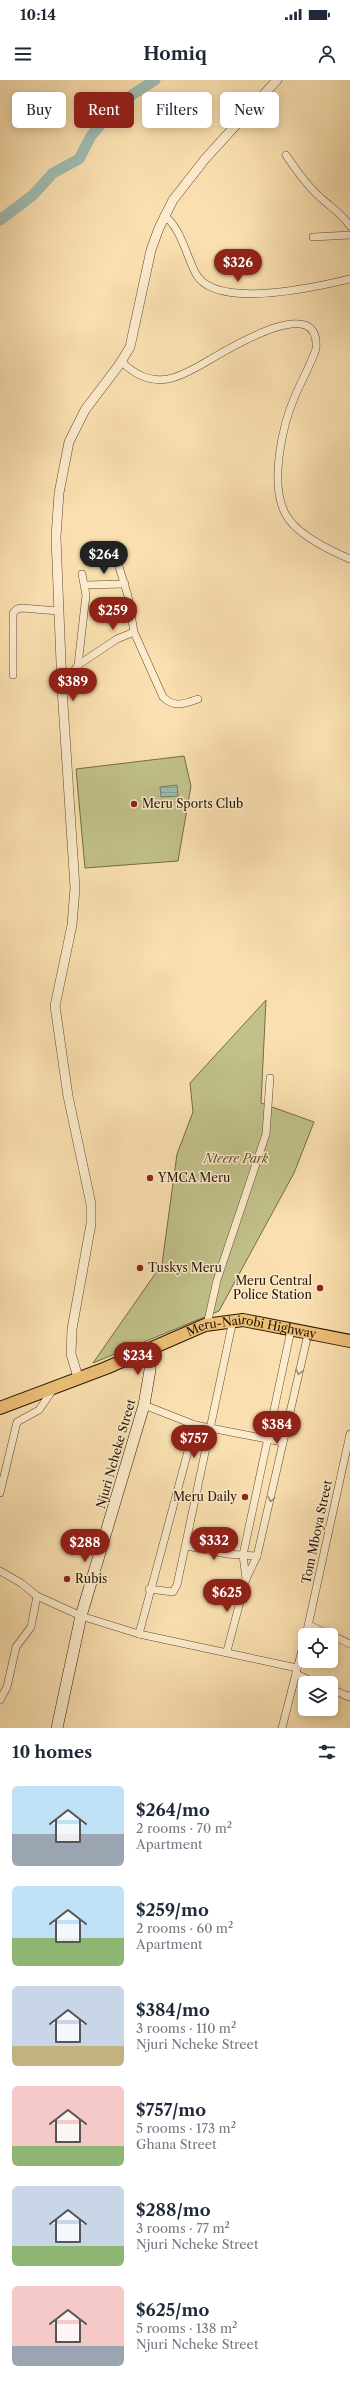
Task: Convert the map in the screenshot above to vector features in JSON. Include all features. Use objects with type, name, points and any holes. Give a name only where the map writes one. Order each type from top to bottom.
[{"type":"highway","name":"Meru-Nairobi Highway","points":[[0,1408],[54,1388],[78,1377],[106,1368],[207,1325],[233,1320],[350,1341]]},
{"type":"main road","name":"Njuri Ncheke Street","points":[[56,1728],[81,1616],[144,1405],[150,1370],[150,1348]]},
{"type":"street","points":[[78,1377],[71,1354],[72,1330],[91,1224],[91,1204],[68,1096],[55,1006],[72,925],[75,888],[58,611],[57,518],[62,472],[69,442],[85,410],[122,362],[131,343],[144,274],[164,216],[173,200],[196,170],[277,80]]},
{"type":"street","points":[[286,155],[300,176],[321,199],[343,216],[350,226]]},
{"type":"street","points":[[164,216],[173,223],[201,281],[214,289],[236,293],[270,292],[350,279]]},
{"type":"street","points":[[313,237],[350,235]]},
{"type":"street","points":[[122,362],[135,374],[166,379],[196,367],[264,330],[290,324],[306,326],[311,330],[315,339],[316,349],[295,396],[284,432],[278,474],[280,501],[286,516],[302,532],[350,559]]},
{"type":"street","points":[[116,557],[125,584],[134,632],[163,697],[172,705],[180,705],[198,700]]},
{"type":"street","points":[[78,665],[85,608],[85,585],[82,574]]},
{"type":"street","points":[[85,585],[125,584]]},
{"type":"street","points":[[13,675],[13,613],[22,608],[58,611]]},
{"type":"street","points":[[62,688],[78,665],[117,639],[134,632]]},
{"type":"street","points":[[207,1325],[217,1280],[266,1134],[270,1078]]},
{"type":"street","points":[[149,1589],[174,1591],[187,1546],[233,1320]]},
{"type":"street","points":[[246,1579],[243,1555],[291,1330]]},
{"type":"street","points":[[227,1651],[246,1579],[257,1556],[308,1334]]},
{"type":"street","points":[[0,1493],[17,1422],[39,1410],[54,1388]]},
{"type":"street","points":[[144,1405],[195,1425],[282,1442]]},
{"type":"street","points":[[139,1634],[149,1589],[195,1425]]},
{"type":"street","name":"Tom Mboya Street","points":[[308,1628],[347,1465],[350,1434]]},
{"type":"street","points":[[187,1546],[257,1556]]},
{"type":"street","points":[[0,1571],[37,1596],[81,1616],[139,1634],[227,1651],[296,1671],[304,1676]]},
{"type":"street","points":[[0,1700],[7,1687],[16,1647],[31,1627],[37,1596]]},
{"type":"street","points":[[309,1625],[316,1628]]},
{"type":"street","points":[[338,1638],[350,1644]]},
{"type":"street","points":[[284,1727],[298,1664]]},
{"type":"street","points":[[338,1692],[350,1696]]},
{"type":"green space","name":"Meru Sports Club","points":[[184,756],[191,786],[178,861],[85,868],[76,769]]},
{"type":"green space","name":"Nteere Park","points":[[266,1000],[261,1103],[314,1122],[294,1173],[219,1311],[93,1363],[162,1264],[177,1154],[193,1112],[190,1083]]},
{"type":"water","points":[[177,785],[178,796],[161,797],[160,787]]},
{"type":"waterway","points":[[0,220],[33,195],[53,173],[79,159],[91,136],[118,104],[155,80]]},
{"type":"place","name":"Meru Sports Club","points":[[134,804]]},
{"type":"place","name":"YMCA Meru","points":[[150,1178]]},
{"type":"place","name":"Tuskys Meru","points":[[140,1268]]},
{"type":"place","name":"Meru Central Police Station","points":[[320,1288]]},
{"type":"place","name":"Meru Daily","points":[[245,1497]]},
{"type":"place","name":"Rubis","points":[[67,1579]]}]
